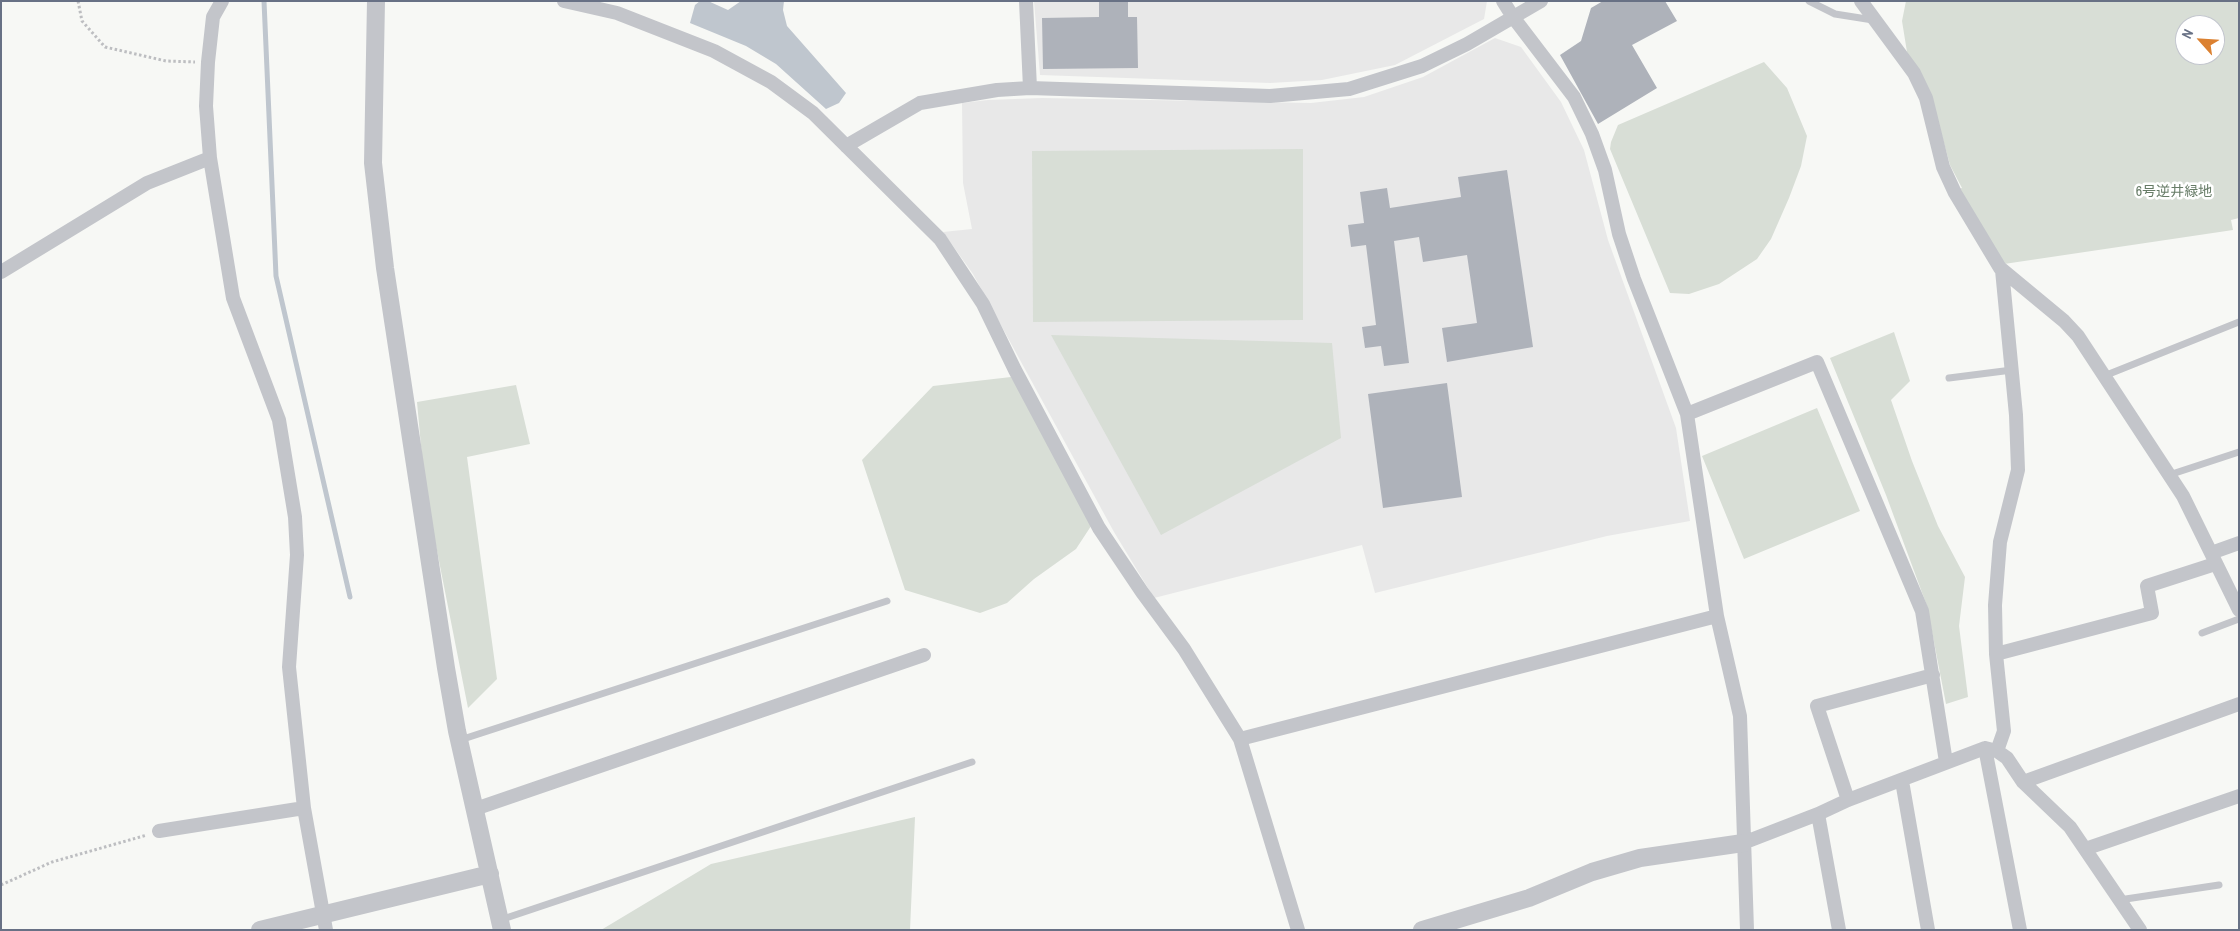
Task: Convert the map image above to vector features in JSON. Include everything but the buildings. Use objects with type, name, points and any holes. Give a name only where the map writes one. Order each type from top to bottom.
[{"type":"street","points":[[222,1],[213,17],[208,62],[206,106],[210,158],[233,298],[279,420],[294,517],[297,555],[288,667],[304,808],[324,922]]},
{"type":"street","points":[[376,1],[373,163],[378,213],[446,668],[459,740],[501,925]]},
{"type":"street","points":[[564,1],[617,13],[714,51],[771,82],[813,113],[940,239],[983,304],[1015,370],[1100,528],[1142,592],[1184,649],[1240,739],[1298,930]]},
{"type":"street","points":[[1026,1],[1030,88]]},
{"type":"street","points":[[1503,1],[1574,97],[1592,134],[1605,170],[1619,234],[1634,279],[1687,414],[1716,616],[1740,716],[1747,930]]},
{"type":"street","points":[[846,146],[920,104],[996,90],[1030,88],[1270,96],[1349,89],[1422,66],[1467,44],[1541,1]]},
{"type":"street","points":[[1861,1],[1914,73],[1926,98],[1943,167],[1955,193],[2002,270],[2064,321],[2078,336],[2183,496],[2213,559],[2236,594],[2239,610]]},
{"type":"street","points":[[1,272],[147,183],[210,158]]},
{"type":"street","points":[[1422,930],[1529,898],[1592,872],[1640,858],[1743,844],[1946,762],[1991,749],[2004,731],[1996,654],[1995,605],[2000,542],[2018,470],[2012,370],[2002,270]]},
{"type":"street","points":[[1687,414],[1817,362],[1922,611],[1934,675],[1946,762]]},
{"type":"street","points":[[1996,654],[2152,613],[2147,586],[2213,559],[2239,543]]},
{"type":"street","points":[[1240,739],[1716,616]]},
{"type":"street","points":[[475,809],[924,655]]},
{"type":"street","points":[[1848,800],[1817,706],[1934,675]]},
{"type":"street","points":[[2024,782],[2239,704]]},
{"type":"street","points":[[1991,749],[2007,758],[2024,782],[2070,827],[2140,930]]},
{"type":"street","points":[[1991,749],[2020,930]]},
{"type":"street","points":[[1902,781],[1928,930]]},
{"type":"street","points":[[2085,850],[2239,796]]},
{"type":"street","points":[[159,832],[304,808]]},
{"type":"street","points":[[1818,814],[1839,930]]},
{"type":"street","points":[[260,930],[324,922],[490,874]]},
{"type":"lane","points":[[1809,1],[1835,14],[1875,20]]},
{"type":"lane","points":[[2104,376],[2239,322]]},
{"type":"lane","points":[[1950,378],[2012,370]]},
{"type":"lane","points":[[2169,475],[2239,452]]},
{"type":"lane","points":[[459,740],[886,602]]},
{"type":"lane","points":[[2202,633],[2239,620]]},
{"type":"lane","points":[[501,925],[972,762]]},
{"type":"lane","points":[[2119,900],[2220,885]]},
{"type":"path","points":[[78,1],[82,21],[105,47],[166,62],[208,62]]},
{"type":"path","points":[[1,885],[52,862],[159,832]]},
{"type":"shaded area","points":[[700,1],[708,1],[728,10],[741,1],[784,1],[783,10],[787,26],[846,93],[839,103],[826,109],[776,64],[746,46],[690,23],[695,5]]},
{"type":"shaded area","points":[[1034,1],[1487,1],[1484,19],[1395,65],[1322,80],[1270,83],[1040,75]]},
{"type":"shaded area","points":[[1495,38],[1521,47],[1561,102],[1584,150],[1608,240],[1676,428],[1690,521],[1607,536],[1375,593],[1362,545],[1154,598],[1114,532],[973,274],[943,232],[972,229],[963,183],[962,103],[1042,98],[1311,103],[1364,97],[1423,77]]},
{"type":"green space","name":"6号逆井緑地","points":[[1906,1],[2239,1],[2239,218],[2231,220],[2233,230],[2004,264],[1958,189],[1962,188],[1950,165],[1930,92],[1907,52],[1902,21]]},
{"type":"green space","points":[[1764,62],[1787,88],[1807,136],[1801,166],[1789,198],[1771,239],[1757,259],[1719,284],[1689,294],[1670,293],[1610,149],[1611,142],[1618,125]]},
{"type":"green space","points":[[1303,149],[1303,320],[1033,322],[1032,151]]},
{"type":"green space","points":[[1894,332],[1910,381],[1891,400],[1912,461],[1938,526],[1965,577],[1959,626],[1968,697],[1946,704],[1927,606],[1886,495],[1830,358]]},
{"type":"green space","points":[[1051,335],[1332,343],[1341,438],[1161,535]]},
{"type":"green space","points":[[1011,377],[1047,437],[1093,523],[1076,549],[1034,579],[1007,603],[980,613],[905,590],[862,460],[933,386]]},
{"type":"green space","points":[[516,385],[530,444],[467,457],[497,679],[468,708],[425,490],[417,402]]},
{"type":"green space","points":[[1817,408],[1860,511],[1744,559],[1702,456]]},
{"type":"green space","points":[[915,817],[910,930],[601,930],[711,864]]},
{"type":"waterway","points":[[264,1],[276,276],[350,597]]}]
